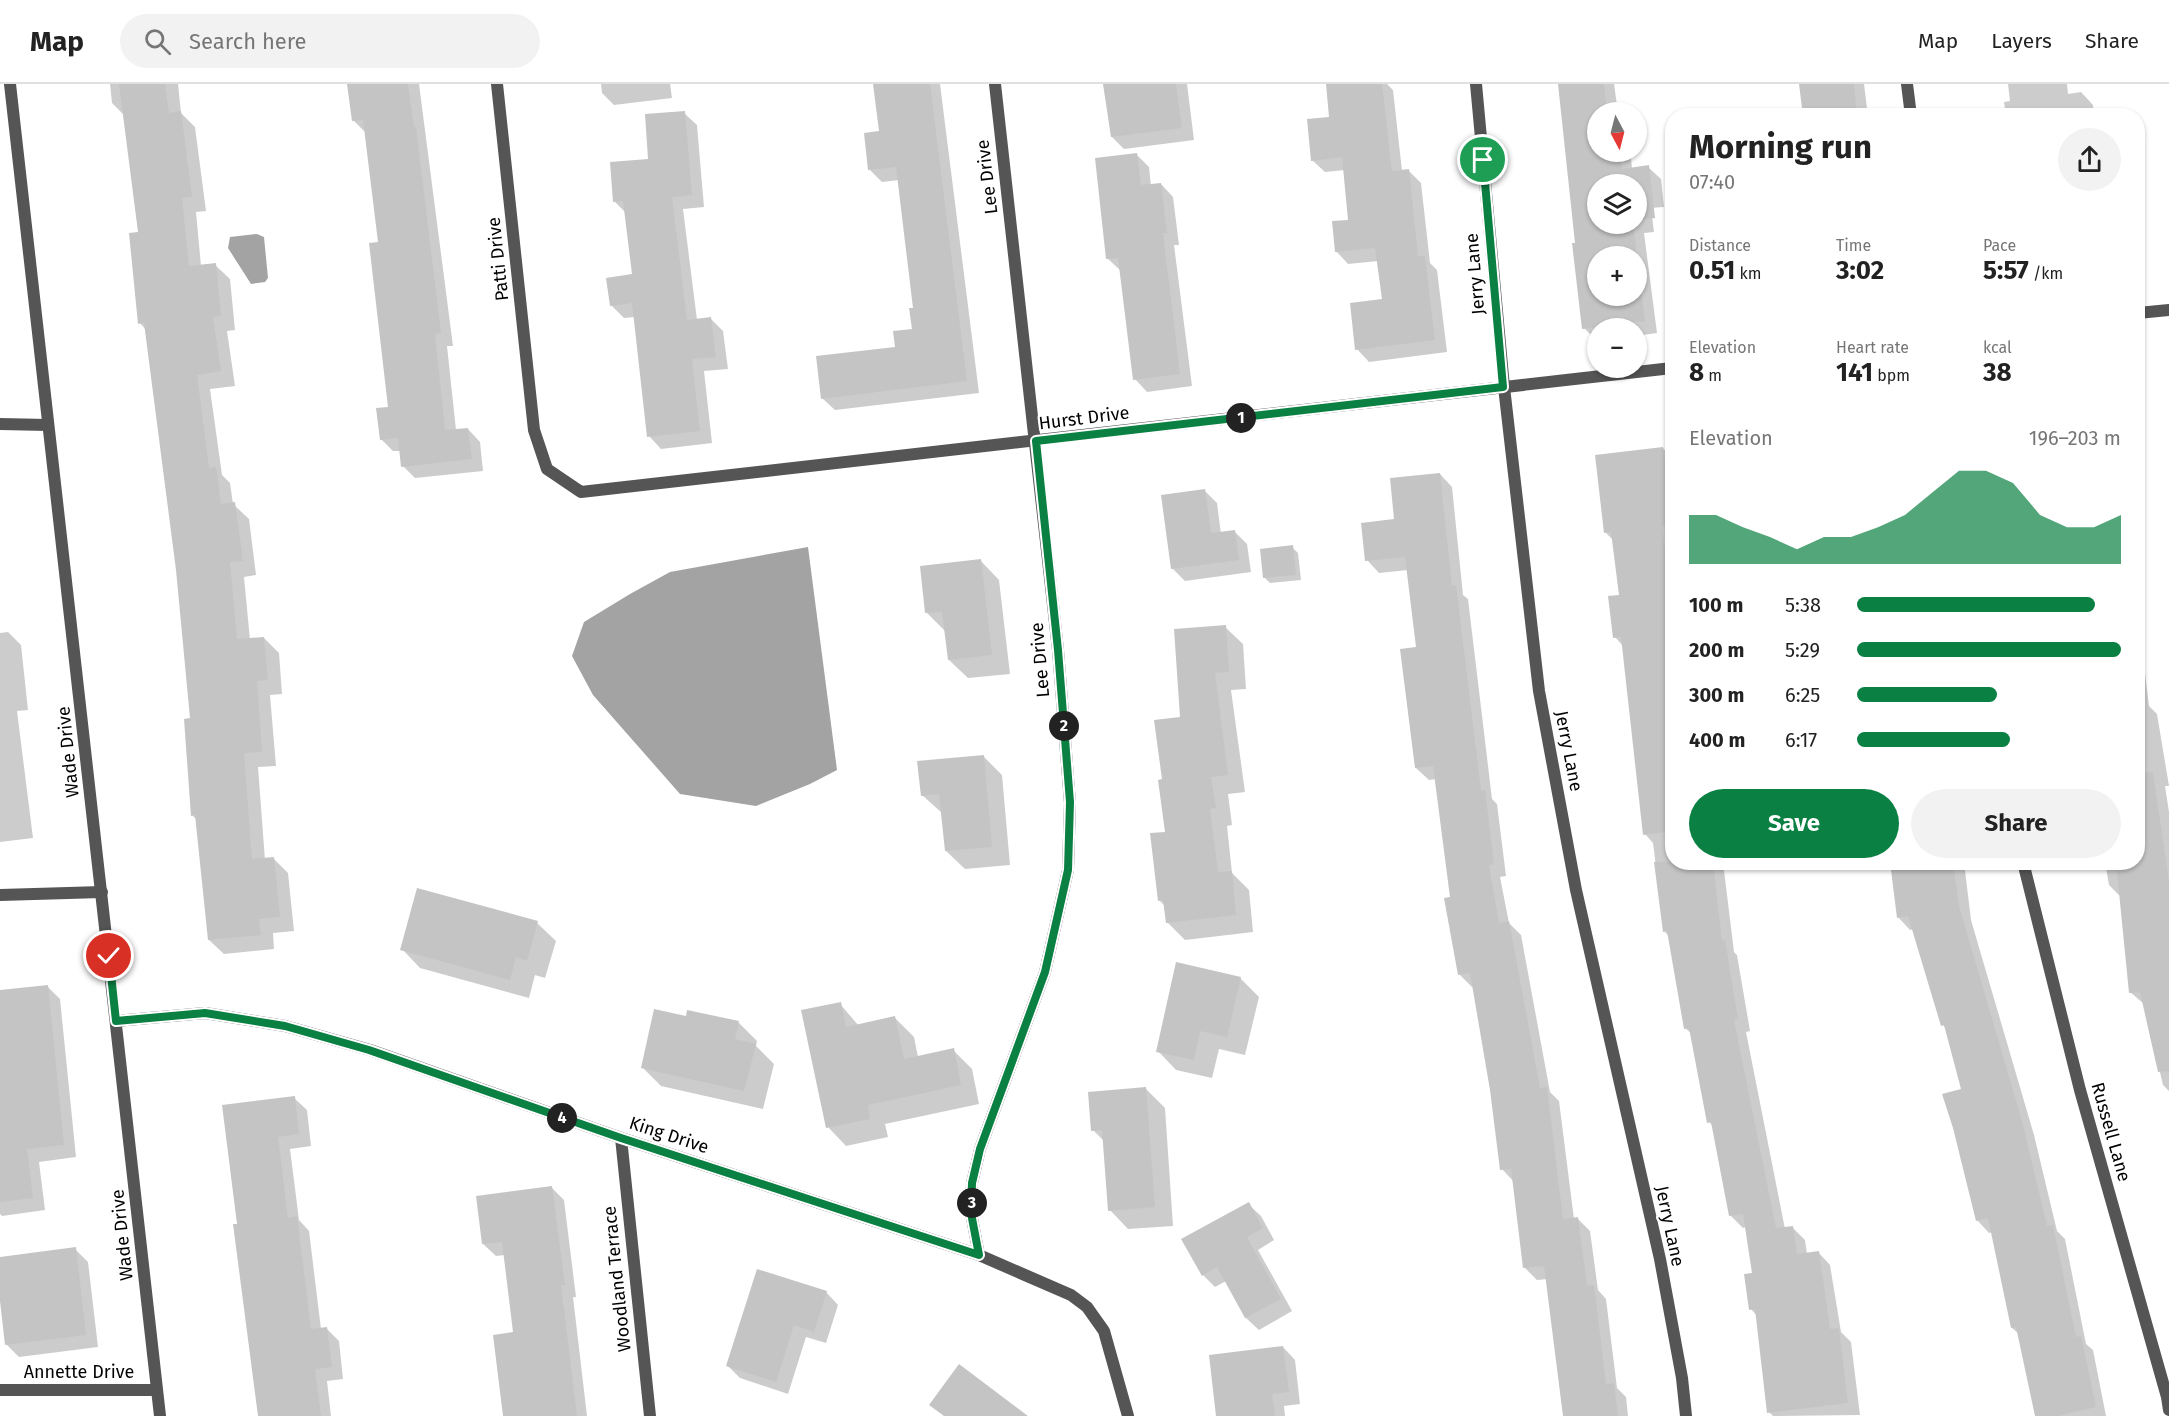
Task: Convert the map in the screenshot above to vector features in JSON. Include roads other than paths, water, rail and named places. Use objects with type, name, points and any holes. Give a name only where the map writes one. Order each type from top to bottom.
[{"type":"street","name":"Wade Drive","points":[[10,84],[160,1416]]},
{"type":"street","name":"Patti Drive","points":[[497,84],[534,430]]},
{"type":"street","name":"Lee Drive","points":[[979,1255],[971,1213],[972,1183],[980,1149],[1045,972],[1068,870],[1070,802],[1058,650],[995,84]]},
{"type":"street","name":"Jerry Lane","points":[[1476,84],[1503,387],[1542,703],[1576,890],[1660,1259],[1682,1378],[1686,1416]]},
{"type":"street","points":[[1907,84],[1910,108]]},
{"type":"street","points":[[2145,312],[2169,310]]},
{"type":"street","name":"Hurst Drive","points":[[534,430],[547,469],[581,492],[1665,369]]},
{"type":"street","points":[[0,424],[48,425]]},
{"type":"street","name":"Russell Lane","points":[[2025,870],[2080,1090],[2169,1410]]},
{"type":"street","points":[[0,895],[102,892]]},
{"type":"street","name":"King Drive","points":[[116,1021],[205,1013],[285,1026],[369,1050],[621,1138],[979,1255],[1071,1295],[1088,1307],[1104,1331],[1128,1416]]},
{"type":"street","name":"Woodland Terrace","points":[[621,1138],[650,1416]]},
{"type":"street","name":"Annette Drive","points":[[0,1390],[157,1390]]}]
